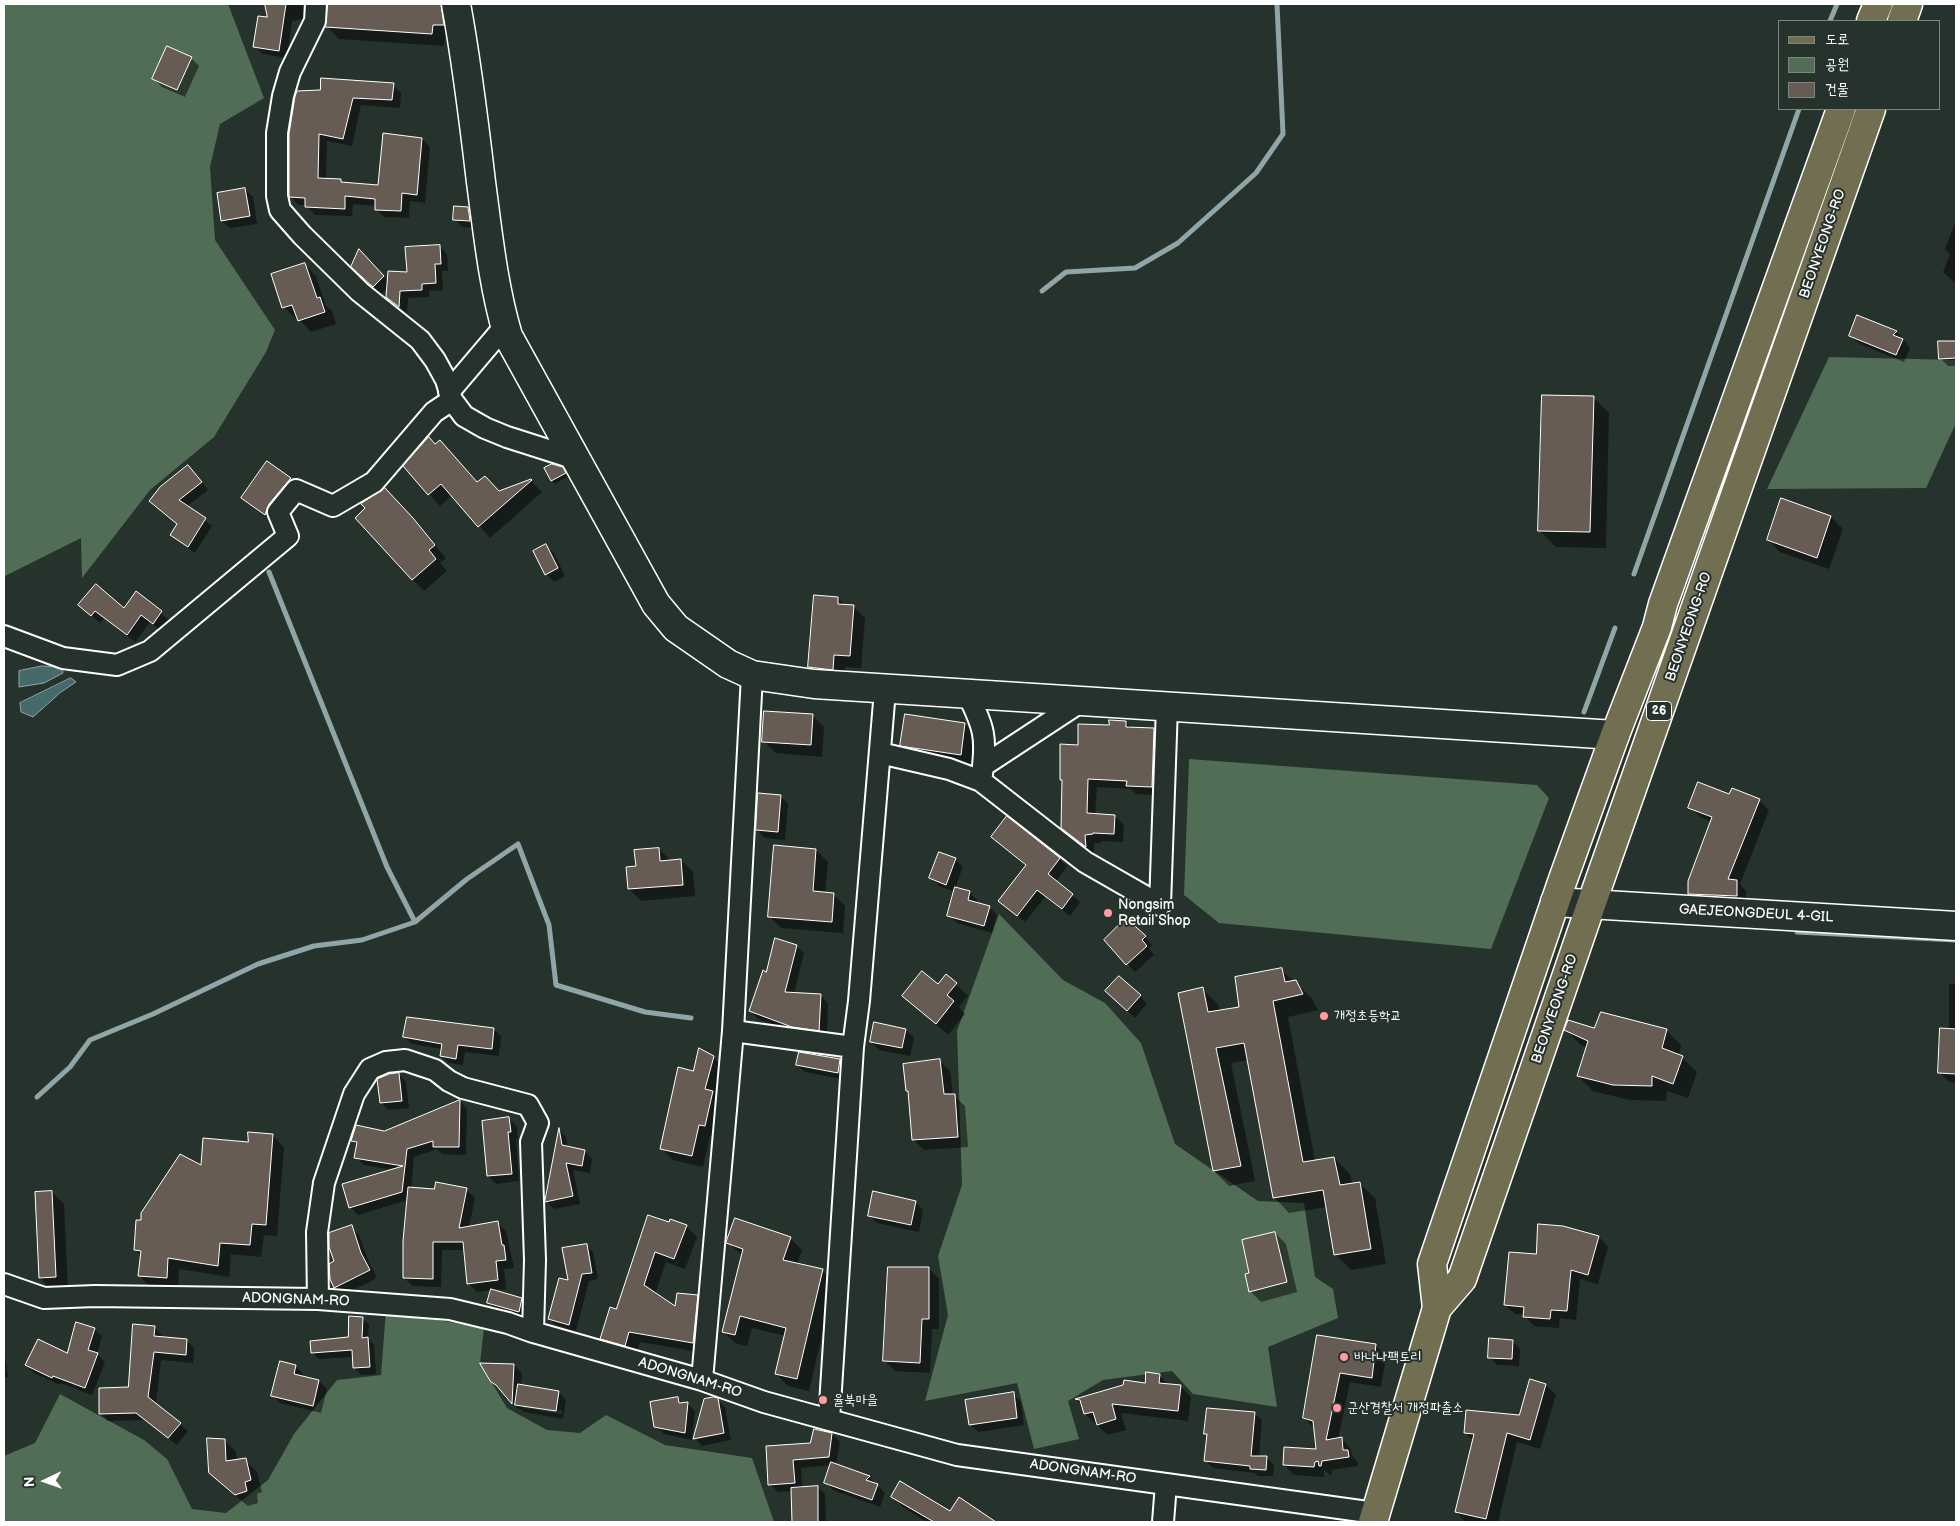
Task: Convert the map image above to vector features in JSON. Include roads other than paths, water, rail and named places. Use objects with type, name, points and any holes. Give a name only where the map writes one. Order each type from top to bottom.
[{"type":"main road","points":[[1872,20],[1878,4]]},
{"type":"main road","points":[[1902,20],[1908,4]]},
{"type":"main road","name":"BEONYEONG-RO","points":[[1374,1517],[1437,1308],[1432,1264],[1555,902],[1615,735],[1657,627],[1663,604],[1841,110]]},
{"type":"main road","name":"BEONYEONG-RO","points":[[1437,1308],[1462,1279],[1591,905],[1871,110]]},
{"type":"street","points":[[316,4],[315,21],[290,72],[277,133],[277,196],[280,210],[302,235],[360,292],[420,340],[435,360],[446,380],[450,396],[464,416],[484,428],[507,437],[576,458]]},
{"type":"street","points":[[456,4],[467,62],[489,248],[497,298],[508,336],[656,604],[676,628],[728,664],[752,676],[885,690],[1615,735]]},
{"type":"street","points":[[4,636],[63,658],[118,665],[150,651],[288,536],[278,512],[296,490],[333,506],[374,482],[450,396],[505,326]]},
{"type":"street","points":[[702,1380],[732,1031],[752,676]]},
{"type":"street","points":[[829,1420],[853,1047],[859,1001],[885,690]]},
{"type":"street","points":[[968,694],[980,719],[986,748],[982,774]]},
{"type":"street","points":[[982,774],[1082,701]]},
{"type":"street","points":[[880,753],[949,769],[982,774],[1085,862],[1160,905],[1167,706]]},
{"type":"street","name":"GAEJEONGDEUL 4-GIL","points":[[1555,902],[1956,926]]},
{"type":"street","points":[[732,1031],[853,1047]]},
{"type":"street","points":[[318,1299],[317,1232],[324,1183],[354,1094],[370,1069],[386,1062],[405,1060],[435,1070],[448,1081],[463,1088],[528,1105],[538,1123],[531,1142],[535,1260],[533,1332]]},
{"type":"street","name":"ADONGNAM-RO","points":[[4,1284],[44,1298],[95,1296],[318,1299],[450,1309],[508,1323],[533,1332],[702,1380],[764,1402],[957,1454],[1166,1484],[1374,1517]]},
{"type":"street","points":[[1163,1522],[1166,1484]]},
{"type":"water","points":[[42,666],[62,667],[63,673],[44,683],[19,687],[19,671]]},
{"type":"water","points":[[71,678],[76,682],[61,692],[33,717],[21,712],[20,703]]},
{"type":"waterway","points":[[1042,291],[1066,272],[1135,268],[1178,243],[1256,173],[1283,134],[1277,4]]},
{"type":"waterway","points":[[1830,20],[1837,4]]},
{"type":"waterway","points":[[1634,574],[1799,110]]},
{"type":"waterway","points":[[269,572],[387,867],[415,922]]},
{"type":"waterway","points":[[1584,712],[1615,628]]},
{"type":"waterway","points":[[37,1097],[70,1067],[90,1040],[153,1014],[258,964],[314,946],[362,940],[415,922],[467,879],[518,844],[549,925],[556,985],[645,1012],[691,1018]]},
{"type":"waterway","points":[[1797,932],[1956,940]]},
{"type":"place","name":"Nongsim Retail Shop","points":[[1108,913]]},
{"type":"place","name":"개정초등학교","points":[[1324,1016]]},
{"type":"place","name":"바나나팩토리","points":[[1344,1357]]},
{"type":"place","name":"율북마을","points":[[823,1400]]},
{"type":"place","name":"군산경찰서 개정파출소","points":[[1337,1408]]}]
